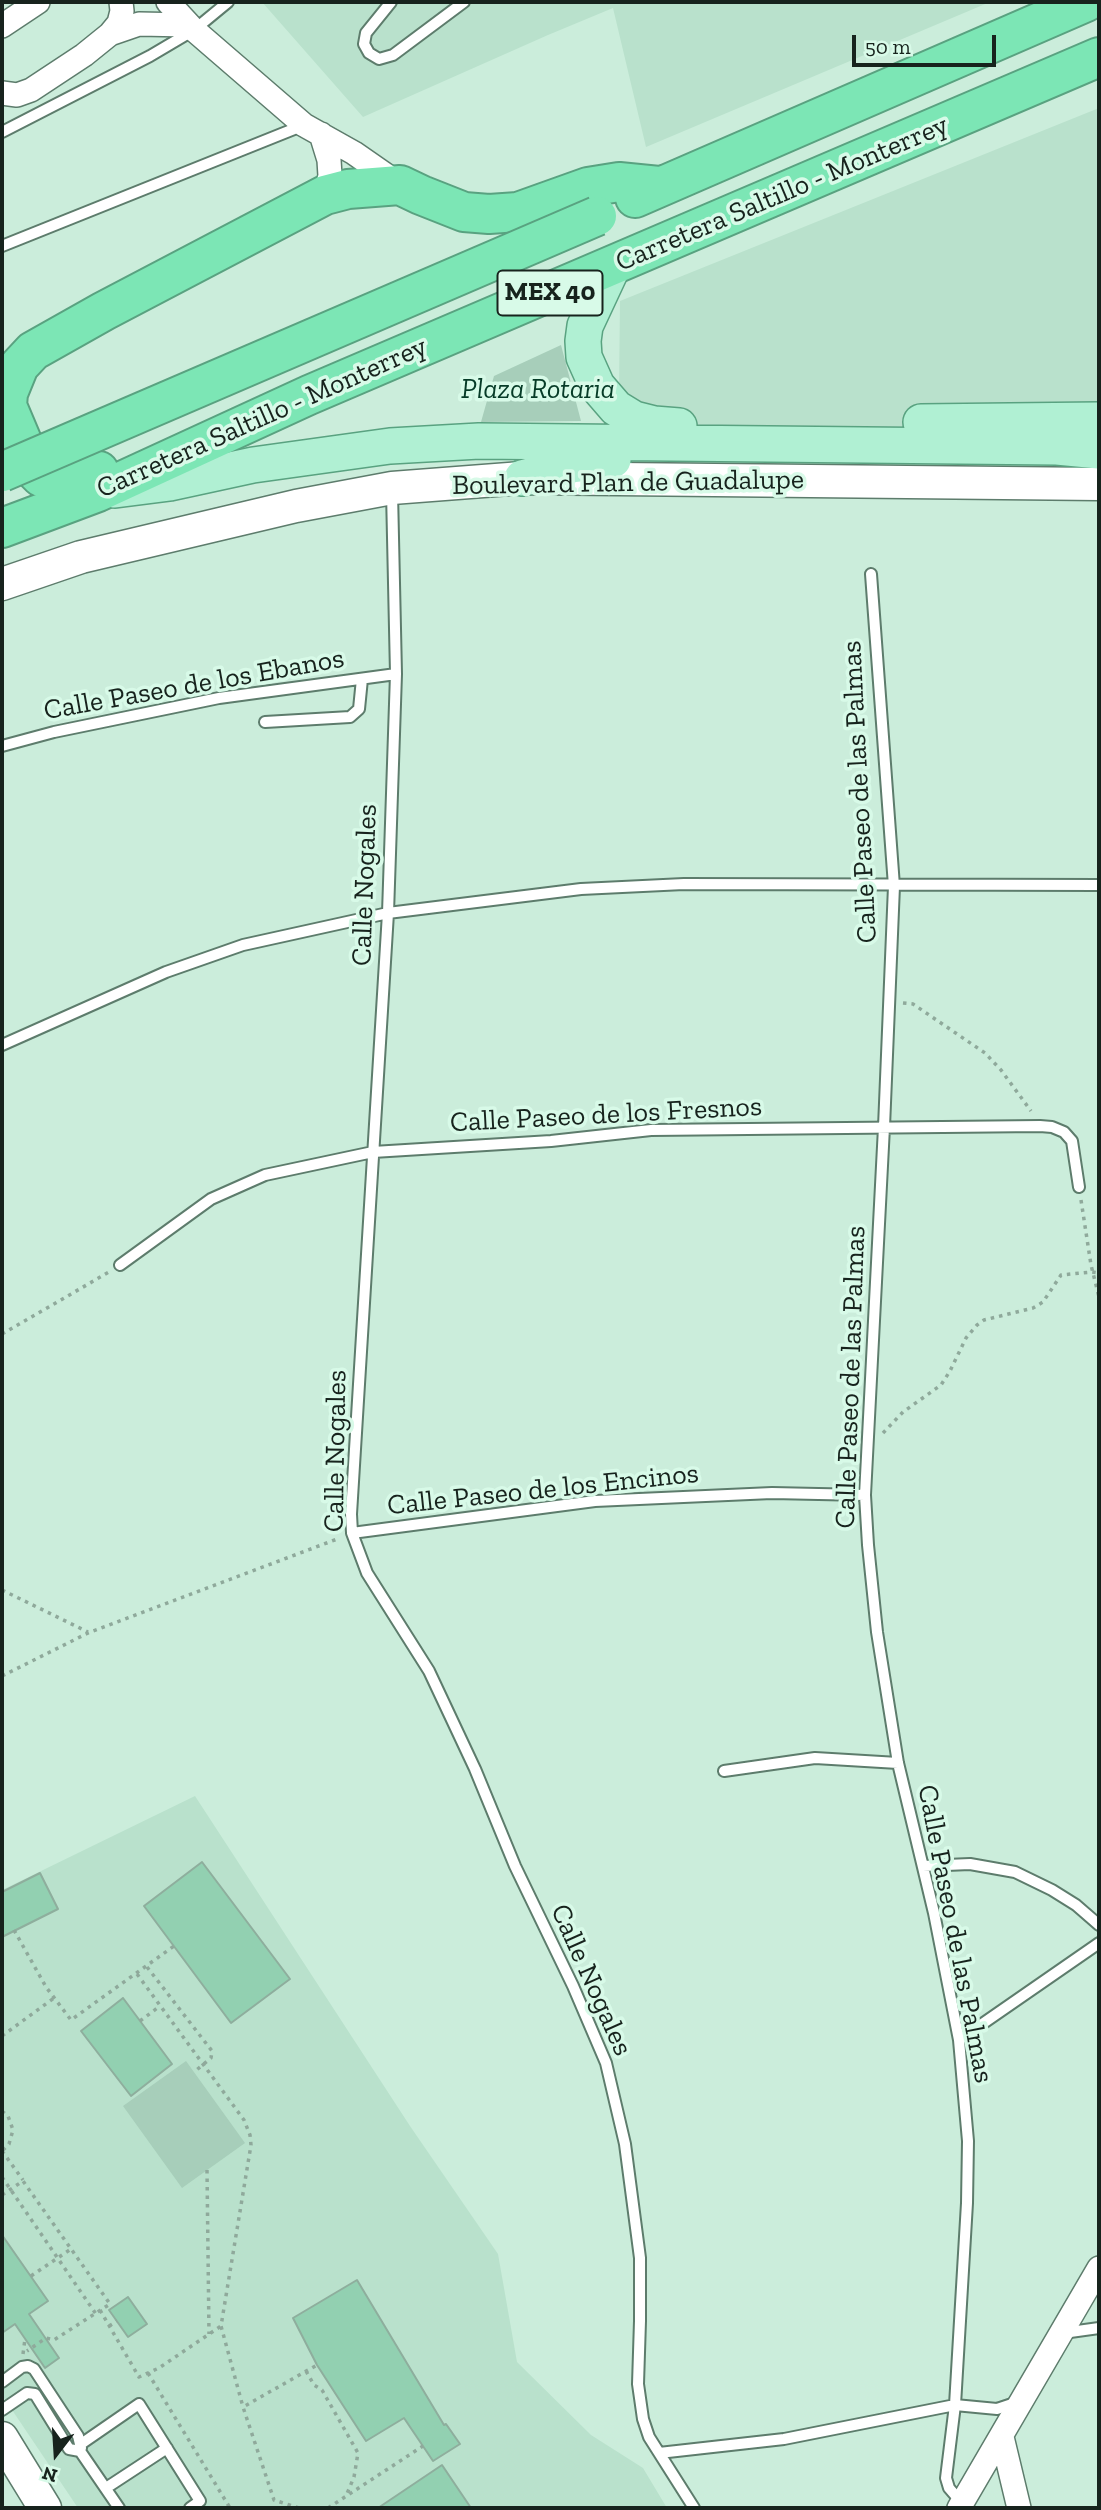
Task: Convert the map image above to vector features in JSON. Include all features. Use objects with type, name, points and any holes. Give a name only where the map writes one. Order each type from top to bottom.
[{"type":"highway","name":"Carretera Saltillo - Monterrey","points":[[2,472],[1086,2]]},
{"type":"highway","name":"Carretera Saltillo - Monterrey","points":[[2,528],[98,492],[309,395],[1099,57]]},
{"type":"highway","points":[[2,513],[10,504],[15,482],[3,407],[19,366],[33,351],[326,195],[348,189],[400,185],[464,212],[489,214],[518,212],[588,187],[619,182],[659,186]]},
{"type":"highway","points":[[3,407],[7,406],[34,470],[48,480],[68,482],[83,478],[243,406],[277,395],[309,395]]},
{"type":"main road","name":"Boulevard Plan de Guadalupe","points":[[613,267],[585,326],[584,357],[597,386],[616,408],[634,419],[675,426],[1099,420]]},
{"type":"main road","points":[[522,478],[572,465],[650,458],[971,461],[1057,447],[1099,433]]},
{"type":"main road","name":"Boulevard Plan de Guadalupe","points":[[98,492],[170,483],[253,465],[390,446],[478,441],[1057,447],[1099,451]]},
{"type":"street","points":[[2,26],[38,2]]},
{"type":"street","points":[[2,93],[17,95],[31,90],[84,55],[119,23],[121,2]]},
{"type":"street","points":[[168,2],[191,28],[313,129],[400,185]]},
{"type":"street","points":[[110,34],[138,24],[191,28]]},
{"type":"street","points":[[313,129],[329,160],[330,176],[326,195]]},
{"type":"street","name":"Boulevard Plan de Guadalupe","points":[[2,584],[108,550],[296,506],[392,488],[522,478],[1099,484]]},
{"type":"street","points":[[961,2506],[1002,2437],[1019,2401],[1063,2333],[1099,2268]]},
{"type":"street","points":[[1002,2437],[1019,2508]]},
{"type":"street","points":[[2,2438],[45,2508]]},
{"type":"lane","points":[[209,2],[217,11]]},
{"type":"lane","points":[[2,132],[122,71],[229,2]]},
{"type":"lane","points":[[391,2],[366,33],[364,44],[369,53],[379,59],[393,55],[464,2]]},
{"type":"lane","points":[[2,246],[313,129]]},
{"type":"lane","name":"Calle Nogales","points":[[392,488],[396,674],[388,914],[352,1533],[367,1573],[429,1671],[606,2063],[625,2144],[639,2258],[638,2384],[642,2419],[659,2453],[694,2508]]},
{"type":"lane","name":"Calle Paseo de las Palmas","points":[[871,574],[894,886],[865,1495],[877,1632],[898,1763],[923,1866],[959,2040],[968,2141],[955,2405],[946,2478],[961,2506]]},
{"type":"lane","name":"Calle Paseo de los Ebanos","points":[[2,746],[80,726],[219,698],[396,674]]},
{"type":"lane","points":[[265,722],[350,717],[359,709],[362,679]]},
{"type":"lane","points":[[2,1045],[166,972],[243,945],[388,914],[594,889],[684,884],[1099,885]]},
{"type":"lane","name":"Calle Paseo de los Fresnos","points":[[120,1265],[211,1199],[265,1175],[373,1152],[551,1141],[651,1130],[1043,1126],[1064,1132],[1072,1142],[1079,1187]]},
{"type":"lane","name":"Calle Paseo de los Encinos","points":[[352,1533],[595,1501],[772,1493],[865,1495]]},
{"type":"lane","points":[[724,1771],[815,1758],[898,1763]]},
{"type":"lane","points":[[923,1866],[970,1864],[1015,1872],[1076,1905],[1099,1925]]},
{"type":"lane","points":[[959,2040],[1099,1943]]},
{"type":"lane","points":[[1063,2333],[1099,2328]]},
{"type":"lane","points":[[2,2382],[22,2367],[34,2369],[72,2426],[80,2448],[119,2508]]},
{"type":"lane","points":[[2,2410],[27,2393],[35,2394],[69,2449],[80,2448],[139,2404],[200,2501],[190,2508]]},
{"type":"lane","points":[[659,2453],[784,2439],[955,2405],[997,2409],[1019,2401]]},
{"type":"lane","points":[[106,2488],[167,2448]]},
{"type":"path","points":[[889,1000],[913,1004],[985,1053],[1043,1126]]},
{"type":"path","points":[[1079,1187],[1092,1272],[1099,1297]]},
{"type":"path","points":[[2,1334],[120,1265]]},
{"type":"path","points":[[867,1454],[888,1426],[903,1412],[941,1385],[966,1338],[977,1325],[984,1320],[1033,1308],[1042,1303],[1061,1275],[1099,1273]]},
{"type":"path","name":"Calle Paseo de los Encinos","points":[[2,1676],[88,1633],[352,1533]]},
{"type":"path","points":[[2,1590],[88,1633]]},
{"type":"path","points":[[15,1930],[46,1987],[71,2020],[174,1946]]},
{"type":"path","points":[[147,1967],[210,2048],[211,2058],[194,2072]]},
{"type":"path","points":[[137,1974],[247,2124],[251,2145],[221,2326],[275,2508]]},
{"type":"path","points":[[2,2036],[54,1998]]},
{"type":"path","points":[[140,2021],[160,2006]]},
{"type":"path","points":[[2,2111],[8,2116],[13,2130],[9,2144],[2,2151],[110,2304],[54,2340],[46,2338],[31,2348]]},
{"type":"path","points":[[207,2170],[209,2334]]},
{"type":"path","points":[[2,2177],[109,2326],[139,2377],[221,2326]]},
{"type":"path","points":[[2,2195],[23,2181]]},
{"type":"path","points":[[31,2276],[71,2249]]},
{"type":"path","points":[[109,2326],[117,2321]]},
{"type":"path","points":[[23,2354],[25,2339]]},
{"type":"path","points":[[243,2407],[317,2365]]},
{"type":"path","points":[[306,2371],[314,2385],[322,2389],[358,2453],[354,2477],[346,2496]]},
{"type":"path","points":[[148,2373],[230,2508]]},
{"type":"path","points":[[328,2508],[423,2446]]},
{"type":"path","points":[[274,2500],[299,2508]]},
{"type":"shaded area","points":[[262,2],[990,2],[646,147],[613,8],[363,117]]},
{"type":"shaded area","points":[[1099,108],[1099,491],[618,486],[620,301]]},
{"type":"shaded area","points":[[195,1796],[410,2126],[498,2254],[517,2362],[591,2435],[643,2468],[667,2508],[78,2508],[2,2395],[2,1890]]},
{"type":"green space","name":"Plaza Rotaria","points":[[561,345],[581,421],[481,422],[494,376]]},
{"type":"green space","points":[[186,2061],[245,2143],[182,2188],[123,2106]]},
{"type":"building","points":[[202,1862],[290,1979],[231,2023],[144,1906]]},
{"type":"building","points":[[40,1873],[58,1909],[2,1937],[2,1892]]},
{"type":"building","points":[[123,1998],[172,2064],[131,2096],[81,2031]]},
{"type":"building","points":[[2,2235],[48,2301],[29,2314],[59,2358],[45,2368],[15,2324],[2,2333]]},
{"type":"building","points":[[357,2280],[444,2425],[446,2424],[460,2444],[433,2461],[404,2418],[366,2441],[317,2365],[293,2318]]},
{"type":"building","points":[[128,2297],[147,2324],[128,2337],[109,2310]]},
{"type":"building","points":[[442,2465],[471,2508],[378,2508]]}]
